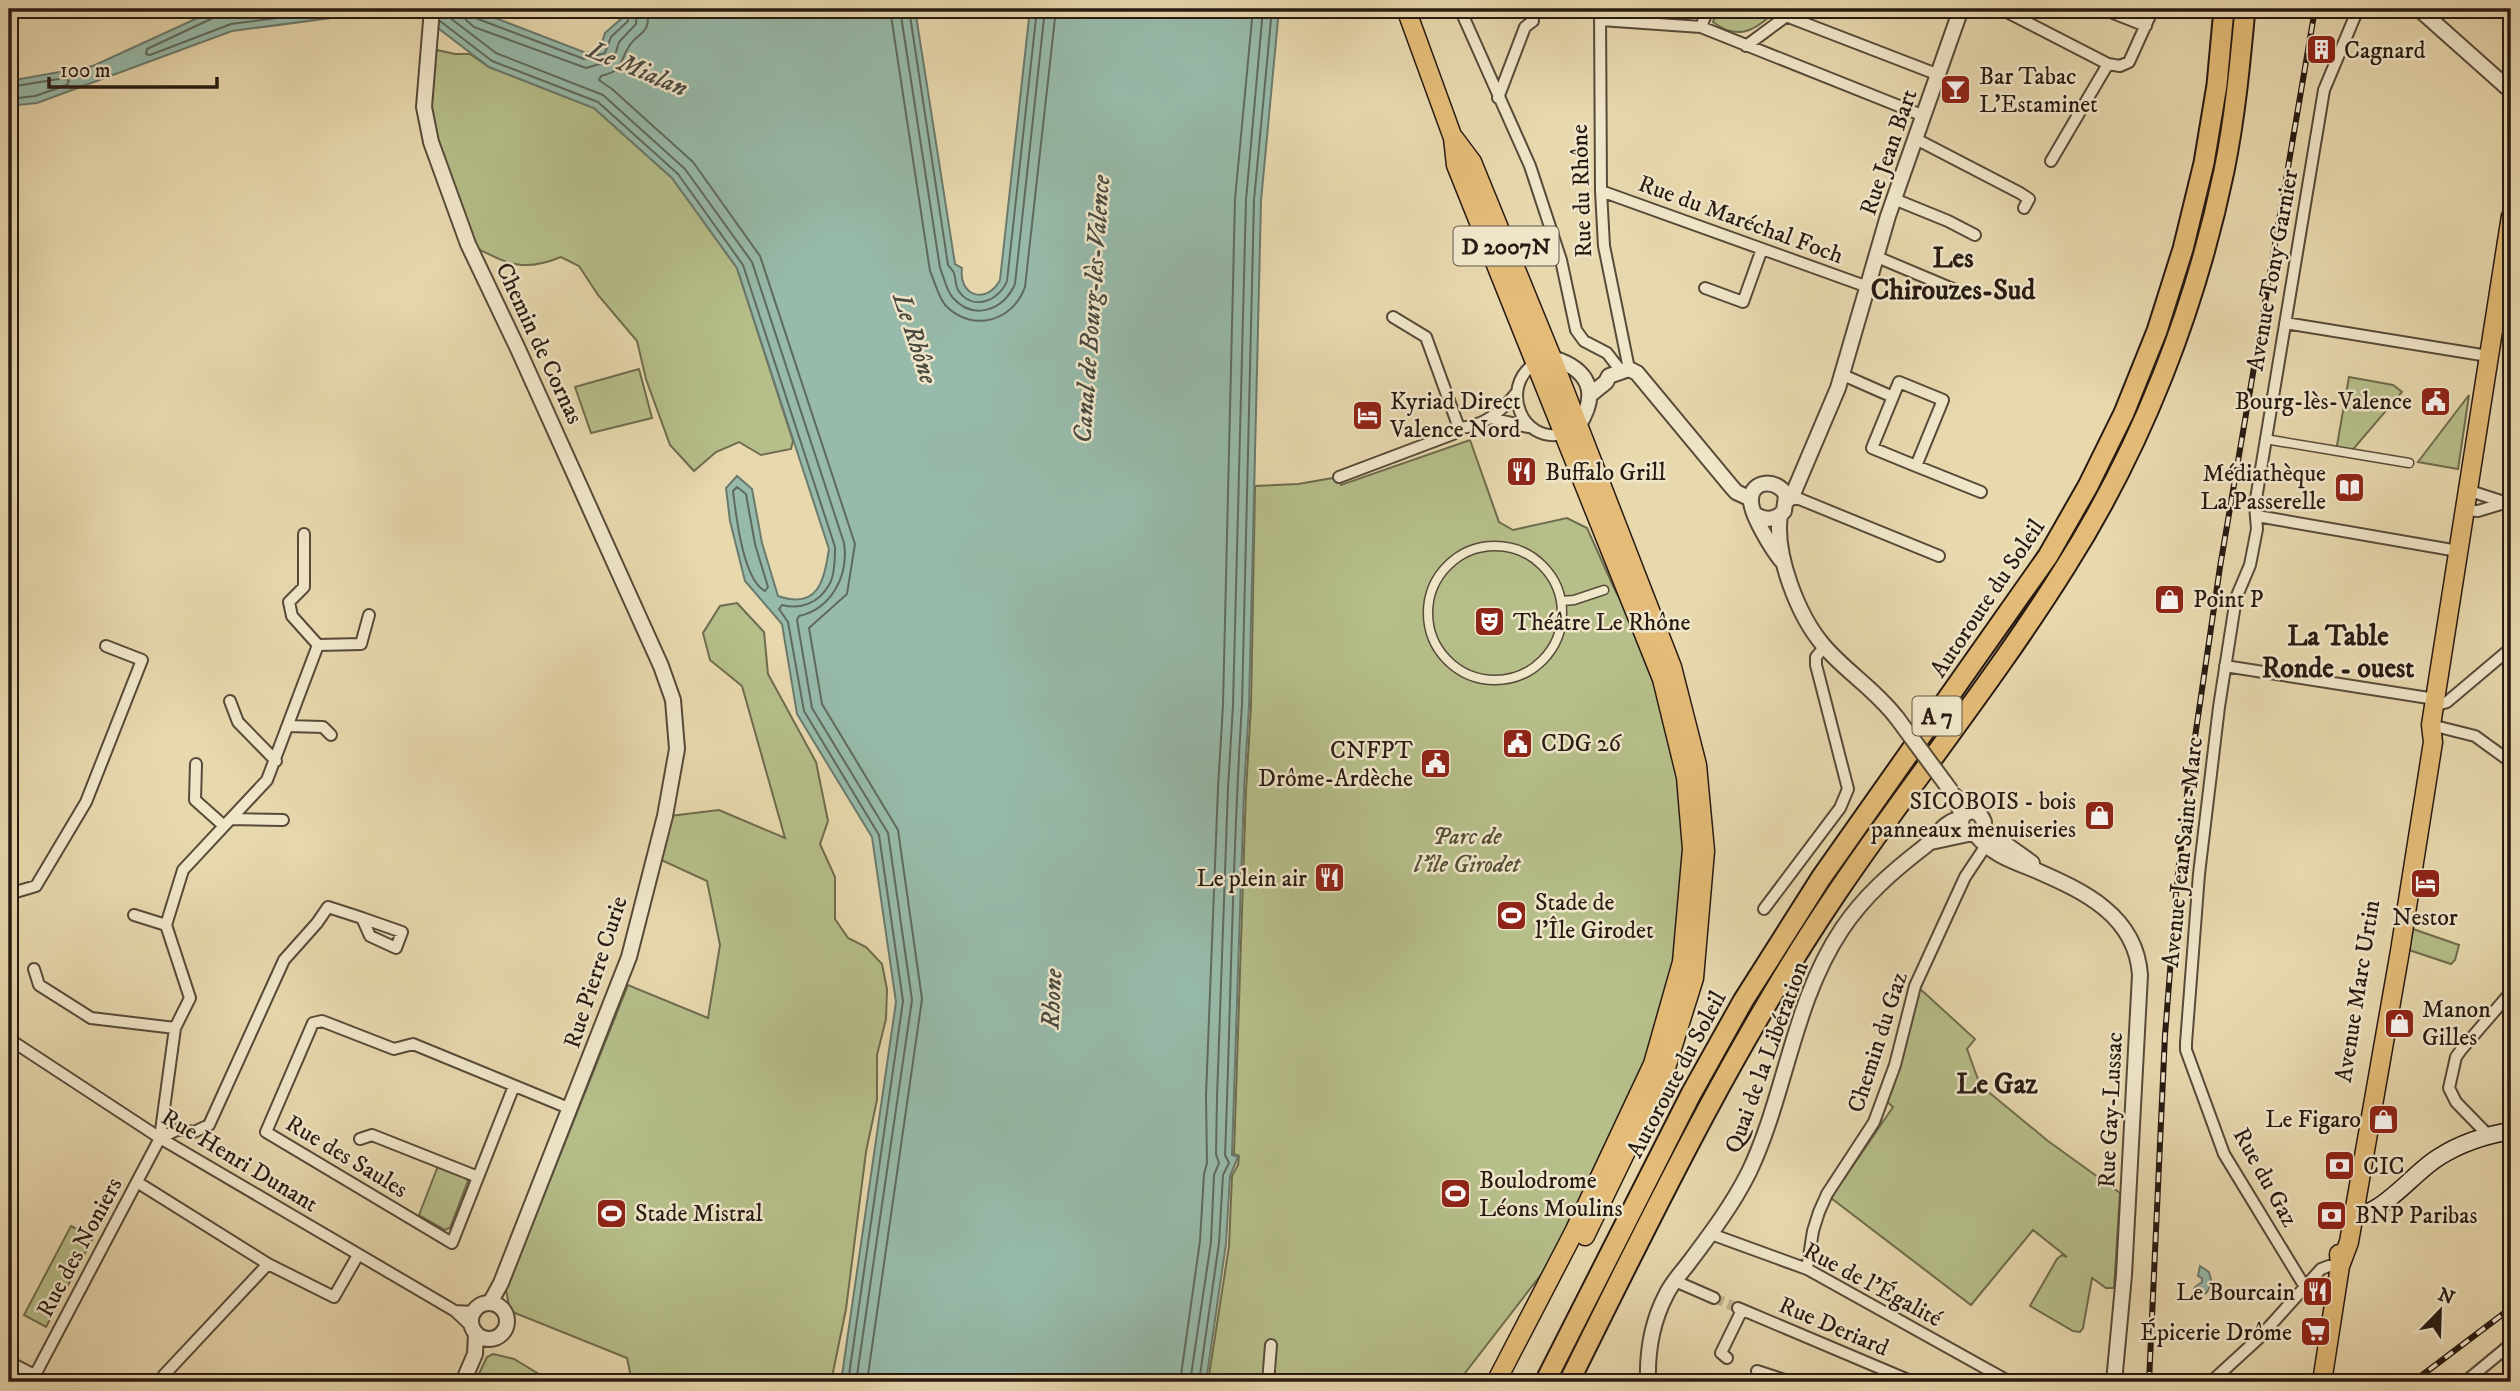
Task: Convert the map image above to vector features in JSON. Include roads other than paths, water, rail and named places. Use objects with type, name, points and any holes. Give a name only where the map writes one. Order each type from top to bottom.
[{"type":"highway","name":"Autoroute du Soleil","points":[[1545,1382],[1691,1094],[1743,1001],[1821,878],[2048,556],[2094,474],[2124,412],[2157,331],[2183,249],[2217,85],[2224,9]]},
{"type":"highway","name":"Autoroute du Soleil","points":[[1569,1382],[1710,1104],[1762,1010],[1838,891],[2034,615],[2068,564],[2108,495],[2144,419],[2178,337],[2205,254],[2227,154],[2238,87],[2245,9]]},
{"type":"main road","name":"D 2007N","points":[[1406,9],[1453,138],[1456,165],[1534,364],[1571,430],[1672,667],[1697,765],[1705,851],[1694,978],[1665,1071],[1509,1382]]},
{"type":"main road","name":"D 2007N","points":[[1453,138],[1472,162],[1552,358],[1571,430],[1662,680],[1686,777],[1692,849],[1682,962],[1653,1064],[1574,1233],[1496,1382]]},
{"type":"main road","name":"Avenue Marc Urtin","points":[[2322,1382],[2340,1266],[2339,1255],[2349,1216],[2420,757],[2423,741],[2431,725],[2488,356],[2504,306],[2511,216]]},
{"type":"main road","points":[[1534,364],[1552,358]]},
{"type":"main road","points":[[2349,1216],[2364,1216],[2374,1211],[2437,1158],[2452,1149],[2511,1130]]},
{"type":"street","name":"Chemin de Cornas","points":[[432,9],[425,107],[431,142],[439,167],[468,244],[519,349],[661,666]]},
{"type":"street","points":[[1460,9],[1530,166],[1561,260],[1576,330],[1584,341],[1607,353],[1620,372]]},
{"type":"street","points":[[1701,27],[1708,9]]},
{"type":"street","points":[[1746,46],[1796,9]]},
{"type":"street","name":"Rue Jean Bart","points":[[1787,501],[1793,494],[1843,375],[1894,199],[1961,9]]},
{"type":"street","points":[[2001,9],[2108,64],[2120,66],[2129,62],[2153,9]]},
{"type":"street","points":[[2103,9],[2146,26]]},
{"type":"street","name":"Avenue Tony Garnier","points":[[2225,666],[2236,598],[2250,565],[2257,516],[2255,505],[2265,439],[2324,90],[2358,9]]},
{"type":"street","points":[[2419,9],[2511,91]]},
{"type":"street","points":[[1600,14],[1701,27],[1924,116]]},
{"type":"street","name":"Rue du Rhône","points":[[1600,14],[1601,191],[1605,253],[1620,372]]},
{"type":"street","points":[[1786,16],[1939,75]]},
{"type":"street","points":[[1498,98],[1525,27],[1533,21]]},
{"type":"street","points":[[2051,161],[2108,64]]},
{"type":"street","points":[[2490,71],[2511,75]]},
{"type":"street","points":[[1916,139],[2020,193],[2029,200],[2024,208]]},
{"type":"street","name":"Rue du Maréchal Foch","points":[[1601,191],[1868,287]]},
{"type":"street","points":[[1894,199],[1975,235]]},
{"type":"street","points":[[1705,288],[1743,302],[1762,249]]},
{"type":"street","points":[[1877,257],[1960,292]]},
{"type":"street","points":[[1393,317],[1426,337],[1459,428]]},
{"type":"street","points":[[2285,323],[2488,356]]},
{"type":"street","points":[[1492,418],[1551,435],[1571,430],[1586,415],[1590,395],[1584,377],[1576,368],[1552,358]]},
{"type":"street","points":[[1528,427],[1518,411],[1517,392],[1523,374],[1534,364]]},
{"type":"street","points":[[1590,395],[1620,372]]},
{"type":"street","points":[[1584,377],[1599,373],[1637,373],[1736,492],[1751,499]]},
{"type":"street","points":[[1843,375],[1893,397]]},
{"type":"street","points":[[1916,466],[1943,400],[1899,382],[1872,448],[1916,466],[1981,492]]},
{"type":"street","points":[[1339,477],[1453,434],[1459,428],[1471,427],[1492,418],[1517,392]]},
{"type":"street","points":[[2265,439],[2409,463]]},
{"type":"street","points":[[1803,468],[1774,484],[1759,485],[1753,491],[1752,507],[1762,531],[1783,562],[1806,618],[1824,647],[1878,694],[1953,793],[1964,816],[1962,830],[1975,832],[1981,816],[1964,816]]},
{"type":"street","points":[[1774,484],[1784,490],[1787,501],[1779,524],[1783,562]]},
{"type":"street","points":[[2467,489],[2508,502]]},
{"type":"street","points":[[1787,501],[1797,498],[1939,556]]},
{"type":"street","points":[[2463,517],[2477,510],[2508,502]]},
{"type":"street","points":[[1756,514],[1768,519],[1780,515]]},
{"type":"street","points":[[2257,516],[2458,551]]},
{"type":"street","points":[[304,534],[304,587],[289,602],[292,616],[318,645],[361,644],[369,615]]},
{"type":"street","points":[[1494,545],[1513,548],[1530,555],[1545,567],[1556,583],[1562,601],[1560,631],[1555,645],[1545,658],[1525,673],[1502,680],[1470,676],[1456,668],[1444,657],[1433,639],[1427,619],[1429,598],[1437,577],[1452,560],[1472,549],[1494,545]]},
{"type":"street","points":[[1562,601],[1604,590]]},
{"type":"street","points":[[134,915],[166,925],[183,870],[267,780],[318,645]]},
{"type":"street","points":[[9,894],[36,886],[86,802],[142,660],[106,646]]},
{"type":"street","points":[[1765,909],[1840,808],[1848,789],[1816,665],[1816,657],[1824,647]]},
{"type":"street","points":[[2225,666],[2447,702],[2511,649]]},
{"type":"street","name":"Rue Pierre Curie","points":[[495,1305],[501,1283],[629,957],[665,816],[677,748],[673,700],[661,666]]},
{"type":"street","name":"Avenue Jean Saint-Marc","points":[[2186,1043],[2199,874],[2225,666]]},
{"type":"street","points":[[230,701],[238,722],[276,761]]},
{"type":"street","points":[[2431,725],[2475,736],[2511,762]]},
{"type":"street","points":[[288,726],[323,727],[331,735]]},
{"type":"street","points":[[196,764],[195,800],[228,822],[283,820]]},
{"type":"street","name":"Quai de la Libération","points":[[1648,1382],[1649,1352],[1656,1318],[1666,1293],[1737,1197],[1753,1163],[1812,988],[1841,931],[1875,888],[1892,872],[1931,842],[1952,820],[1964,816]]},
{"type":"street","points":[[2511,826],[2511,834]]},
{"type":"street","name":"Quai de la Libération","points":[[1931,842],[1975,832]]},
{"type":"street","name":"Rue Gay-Lussac","points":[[1975,832],[1985,846],[2000,856],[2056,879]]},
{"type":"street","name":"Rue Gay-Lussac","points":[[1975,832],[2101,905],[2128,933],[2139,958],[2124,1275],[2114,1382]]},
{"type":"street","name":"Chemin du Gaz","points":[[1807,1269],[1819,1212],[1827,1194],[1874,1122],[1895,1065],[1915,986],[1965,877],[1985,846]]},
{"type":"street","points":[[160,1138],[179,1129],[194,1132],[209,1125],[284,960],[328,907],[362,918]]},
{"type":"street","name":"Rue des Noniers","points":[[35,1375],[160,1138],[175,1028],[190,998],[166,925]]},
{"type":"street","points":[[34,969],[39,985],[91,1018],[175,1028]]},
{"type":"street","points":[[2489,1136],[2456,1102],[2449,1088],[2456,1057],[2511,992]]},
{"type":"street","name":"Rue des Saules","points":[[514,1086],[452,1243],[266,1132],[313,1023],[322,1021],[394,1049],[413,1044],[571,1109]]},
{"type":"street","name":"Rue Henri Dunant","points":[[9,1039],[160,1138],[474,1324]]},
{"type":"street","name":"Rue du Gaz","points":[[2186,1043],[2186,1050],[2224,1154],[2305,1287]]},
{"type":"street","name":"Rue des Saules","points":[[360,1139],[372,1135],[478,1177]]},
{"type":"street","points":[[137,1182],[268,1264],[334,1297],[358,1255]]},
{"type":"street","name":"Rue de l'Égalité","points":[[1710,1234],[1807,1269],[2010,1382]]},
{"type":"street","points":[[162,1379],[268,1264]]},
{"type":"street","points":[[2211,1382],[2259,1338],[2321,1269],[2340,1266]]},
{"type":"street","points":[[1675,1281],[1714,1298]]},
{"type":"street","points":[[463,1382],[475,1354],[490,1339],[501,1334],[507,1324],[507,1318],[495,1305],[480,1305],[474,1324],[475,1354]]},
{"type":"street","name":"Rue Deriard","points":[[1727,1358],[1721,1353],[1740,1309],[1913,1382]]},
{"type":"street","points":[[474,1324],[490,1339]]},
{"type":"street","points":[[2465,1382],[2511,1344]]},
{"type":"street","points":[[1268,1382],[1271,1345]]},
{"type":"street","points":[[9,1362],[48,1382]]},
{"type":"street","points":[[1758,1371],[1791,1382]]},
{"type":"street","points":[[162,1379],[177,1382]]},
{"type":"water","points":[[217,9],[400,9],[232,31],[37,103],[9,106],[9,81],[93,66]]},
{"type":"water","points":[[413,9],[472,9],[586,53],[600,49],[605,33],[622,18],[621,9],[915,9],[955,264],[962,268],[964,285],[969,291],[981,295],[988,293],[1000,280],[1030,9],[1279,9],[1261,201],[1249,706],[1232,1155],[1238,1157],[1230,1176],[1226,1244],[1206,1382],[841,1382],[896,1002],[872,837],[797,714],[782,624],[745,581],[730,521],[726,488],[737,476],[752,489],[762,543],[778,596],[802,599],[817,590],[825,572],[829,549],[737,268],[672,178],[594,108],[489,67]]},
{"type":"water","points":[[2200,1266],[2209,1272],[2212,1284],[2206,1293],[2193,1296],[2195,1287],[2202,1282],[2202,1278],[2198,1276]]},
{"type":"tunnel","points":[[1714,1298],[1738,1308]]},
{"type":"railway","points":[[2149,1382],[2165,1035],[2177,882],[2189,778],[2220,567],[2315,9]]},
{"type":"railway","points":[[2413,1382],[2511,1308]]},
{"type":"place","name":"Cagnard","points":[[2321,50]]},
{"type":"place","name":"Bar Tabac L'Estaminet","points":[[1956,90]]},
{"type":"place","name":"Bourg-lès-Valence","points":[[2435,401]]},
{"type":"place","name":"Kyriad Direct Valence Nord","points":[[1367,415]]},
{"type":"place","name":"Buffalo Grill","points":[[1522,472]]},
{"type":"place","name":"Médiathèque La Passerelle","points":[[2349,487]]},
{"type":"place","name":"Point P","points":[[2170,599]]},
{"type":"place","name":"Théâtre Le Rhône","points":[[1490,622]]},
{"type":"place","name":"CDG 26","points":[[1518,743]]},
{"type":"place","name":"CNFPT Drôme-Ardèche","points":[[1436,764]]},
{"type":"place","name":"SICOBOIS - bois panneaux menuiseries","points":[[2099,815]]},
{"type":"place","name":"Le plein air","points":[[1330,878]]},
{"type":"place","name":"Nestor","points":[[2425,883]]},
{"type":"place","name":"Stade de l'Île Girodet","points":[[1512,916]]},
{"type":"place","name":"Manon Gilles","points":[[2399,1023]]},
{"type":"place","name":"Le Figaro","points":[[2384,1119]]},
{"type":"place","name":"CIC","points":[[2340,1166]]},
{"type":"place","name":"Boulodrome Léons Moulins","points":[[1456,1194]]},
{"type":"place","name":"Stade Mistral","points":[[612,1213]]},
{"type":"place","name":"BNP Paribas","points":[[2332,1215]]},
{"type":"place","name":"Le Bourcain","points":[[2318,1292]]},
{"type":"place","name":"Épicerie Drôme","points":[[2315,1332]]},
{"type":"district","name":"Les Chirouzes-Sud","points":[[1953,273]]},
{"type":"district","name":"La Table Ronde - ouest","points":[[2338,651]]},
{"type":"district","name":"Le Gaz","points":[[1997,1083]]},
{"type":"water label","name":"Le Mialan","points":[[638,68]]},
{"type":"water label","name":"Canal de Bourg-lès-Valence","points":[[1091,309]]},
{"type":"water label","name":"Le Rhône","points":[[916,338]]},
{"type":"water label","name":"Rhone","points":[[1051,999]]},
{"type":"park label","name":"Parc de l'île Girodet","points":[[1467,850]]}]
